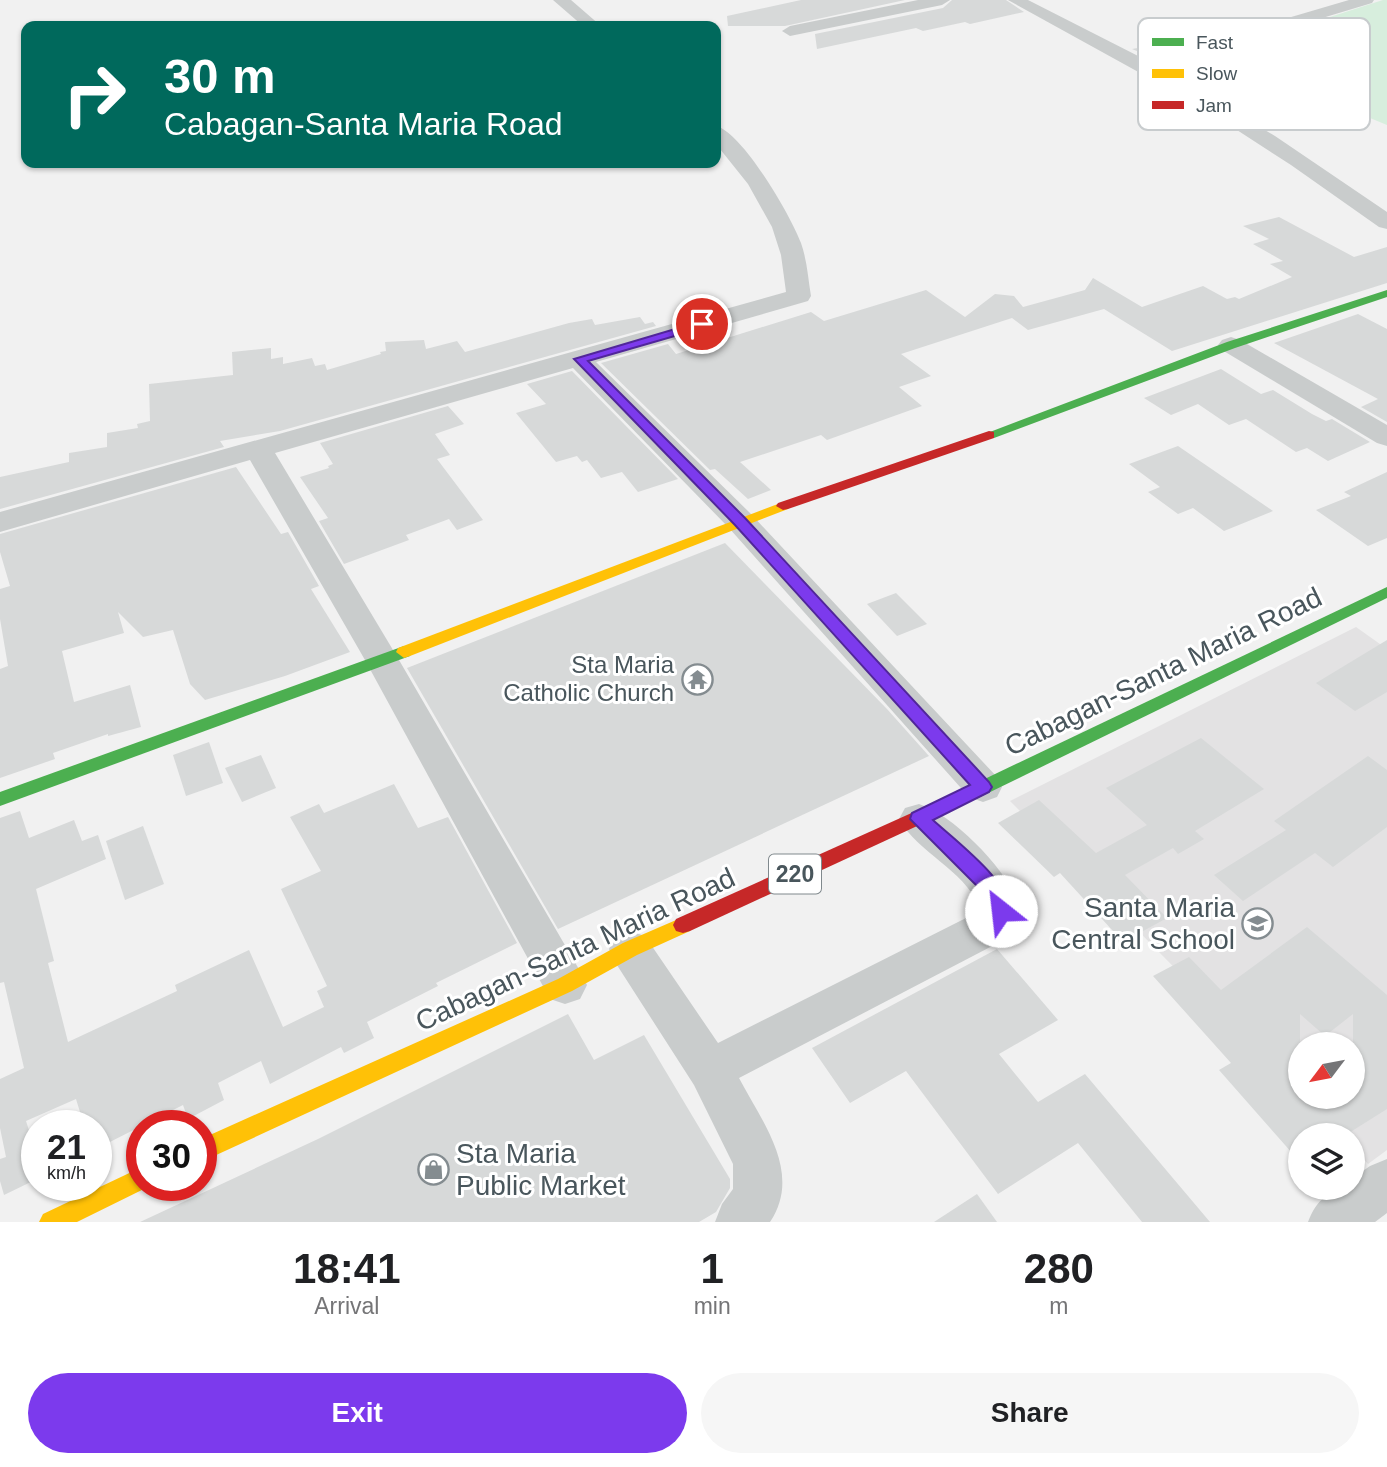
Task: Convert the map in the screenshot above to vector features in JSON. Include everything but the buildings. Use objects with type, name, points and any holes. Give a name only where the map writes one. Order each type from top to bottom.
[{"type":"street","points":[[561,0],[587,21]]},
{"type":"street","points":[[790,31],[942,0]]},
{"type":"street","points":[[1016,0],[1138,63]]},
{"type":"street","points":[[1309,18],[1366,0]]},
{"type":"street","points":[[1249,130],[1307,165],[1387,222]]},
{"type":"street","points":[[0,522],[799,296],[789,242],[771,203],[736,152],[721,137]]},
{"type":"street","points":[[0,799],[382,660],[740,521],[978,439],[1231,345],[1387,293]]},
{"type":"street","points":[[1231,345],[1387,437]]},
{"type":"street","points":[[580,359],[740,521],[983,787]]},
{"type":"street","points":[[257,448],[382,660],[565,985]]},
{"type":"street","name":"Cabagan-Santa Maria Road","points":[[217,1144],[565,985],[630,949],[919,819],[1387,592]]},
{"type":"street","points":[[710,1070],[981,931],[1001,911],[1001,903],[991,887],[919,819]]},
{"type":"street","points":[[630,949],[710,1070],[757,1161],[759,1178],[756,1199],[740,1222]]},
{"type":"street","points":[[1333,1222],[1387,1183]]},
{"type":"street","points":[[51,1222],[126,1186]]},
{"type":"shaded area","name":"Santa Maria Central School","points":[[1356,627],[1387,649],[1387,1150],[1368,1164],[1365,1161],[1365,1123],[1344,1123],[1349,1110],[1365,1110],[1365,1032],[1288,1032],[1288,1083],[1010,801]]},
{"type":"green space","points":[[1387,0],[1387,125],[1370,118],[1370,18],[1327,18]]},
{"type":"traffic: fast","points":[[989,435],[1231,345],[1387,293]]},
{"type":"traffic: fast","points":[[976,791],[1387,592]]},
{"type":"traffic: fast","points":[[0,799],[404,652]]},
{"type":"traffic: slow","points":[[404,652],[783,506]]},
{"type":"traffic: slow","points":[[217,1144],[565,985],[630,949],[683,925]]},
{"type":"traffic: slow","points":[[51,1222],[126,1186]]},
{"type":"traffic: jam","points":[[783,506],[989,435]]},
{"type":"traffic: jam","points":[[683,925],[976,791]]},
{"type":"place","name":"Sta Maria Catholic Church","points":[[697,679]]},
{"type":"place","name":"Santa Maria Central School","points":[[1258,923]]},
{"type":"place","name":"Sta Maria Public Market","points":[[433,1169]]},
{"type":"route","points":[[702,324],[580,359],[740,521],[983,787],[919,819],[991,887],[1001,903],[1001,911]]}]
